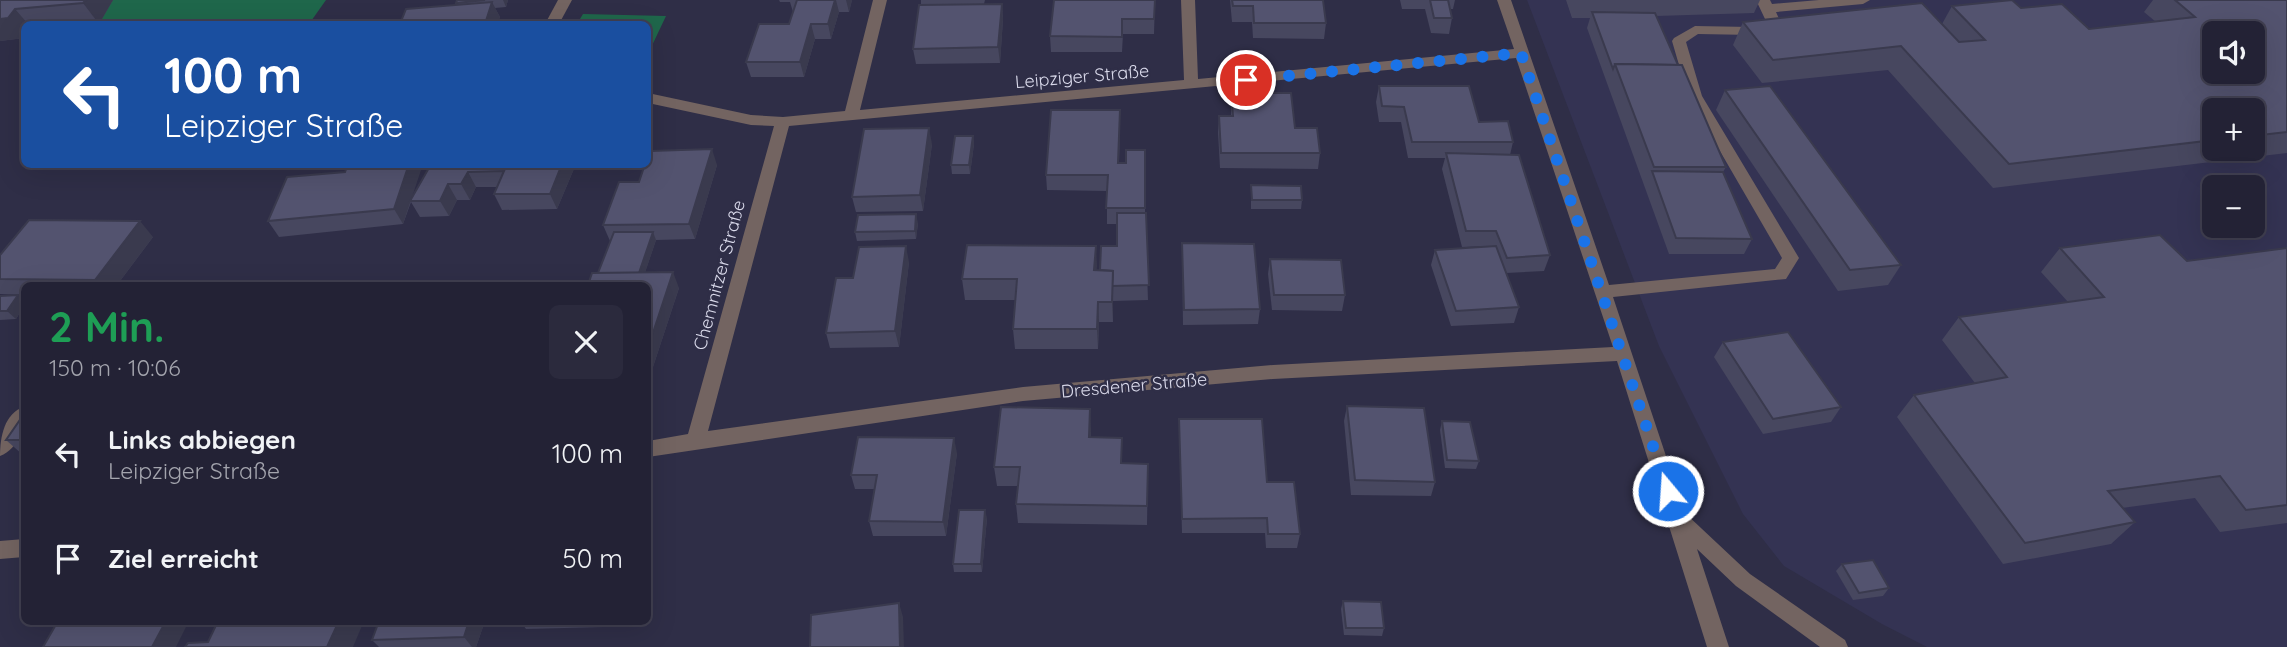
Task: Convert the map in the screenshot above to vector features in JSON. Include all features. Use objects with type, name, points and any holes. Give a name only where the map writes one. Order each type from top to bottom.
[{"type":"street","points":[[554,21],[565,0]]},
{"type":"street","points":[[851,117],[880,0]]},
{"type":"street","points":[[1188,0],[1191,85]]},
{"type":"street","points":[[1504,0],[1624,354],[1718,647]]},
{"type":"street","points":[[1603,292],[1780,275],[1791,258],[1695,96],[1679,41],[1695,30],[1754,31],[1773,21],[1765,4],[1863,0]]},
{"type":"street","name":"Leipziger Straße","points":[[651,99],[751,120],[783,122],[1521,53]]},
{"type":"street","name":"Chemnitzer Straße","points":[[696,440],[783,122]]},
{"type":"street","name":"Dresdener Straße","points":[[651,448],[1023,394],[1273,372],[1624,354]]},
{"type":"street","points":[[0,448],[21,418]]},
{"type":"street","points":[[1676,516],[1743,580],[1838,647]]},
{"type":"street","points":[[0,550],[21,548]]},
{"type":"shaded area","points":[[1527,0],[2287,0],[2287,647],[1927,647],[1882,624],[1784,566],[1743,514],[1659,346]]},
{"type":"green space","points":[[105,0],[326,0],[311,21],[89,21]]},
{"type":"green space","points":[[583,14],[666,16],[651,48],[651,21],[579,21]]},
{"type":"building","points":[[0,0],[86,0],[83,3],[15,9],[8,18],[0,19]]},
{"type":"building","points":[[457,0],[485,0],[456,3]]},
{"type":"building","points":[[797,0],[835,0],[828,24],[811,24],[800,62],[746,62],[759,24],[789,24]]},
{"type":"building","points":[[1054,0],[1155,0],[1154,19],[1122,19],[1122,37],[1050,36]]},
{"type":"building","points":[[1232,0],[1323,0],[1326,23],[1254,23],[1253,6],[1233,6]]},
{"type":"building","points":[[1430,0],[1448,0],[1452,18],[1434,18]]},
{"type":"building","points":[[2012,0],[2021,8],[2062,4],[2089,29],[2195,17],[2175,0],[2287,0],[2287,132],[2265,135],[2265,98],[2202,98],[2202,141],[2009,164],[1901,46],[1773,60],[1743,22],[1922,3],[1959,42],[1985,40],[1952,6]]},
{"type":"building","points":[[492,2],[486,21],[401,21],[406,9]]},
{"type":"building","points":[[1002,4],[998,47],[913,49],[919,5]]},
{"type":"building","points":[[1592,12],[1655,13],[1678,65],[1615,64],[1613,69]]},
{"type":"building","points":[[1615,64],[1682,65],[1726,167],[1654,167]]},
{"type":"building","points":[[1379,86],[1469,86],[1479,122],[1508,121],[1513,142],[1412,142],[1404,107],[1382,106]]},
{"type":"building","points":[[1770,86],[1901,265],[1850,270],[1725,90]]},
{"type":"building","points":[[1231,93],[1291,93],[1295,128],[1317,128],[1320,153],[1221,153],[1219,116],[1233,116]]},
{"type":"building","points":[[1051,110],[1120,110],[1118,163],[1126,163],[1126,150],[1145,150],[1145,208],[1106,208],[1108,175],[1046,175]]},
{"type":"building","points":[[929,128],[920,195],[852,197],[864,129]]},
{"type":"building","points":[[955,136],[973,136],[969,165],[951,165]]},
{"type":"building","points":[[712,149],[689,224],[603,225],[619,182],[639,182],[644,168],[651,168],[651,151]]},
{"type":"building","points":[[1446,153],[1519,155],[1550,255],[1507,258],[1496,231],[1466,231]]},
{"type":"building","points":[[346,168],[408,168],[394,209],[268,221],[287,177],[345,172]]},
{"type":"building","points":[[429,168],[560,168],[550,194],[494,194],[504,171],[468,172],[461,184],[448,184],[440,201],[410,201]]},
{"type":"building","points":[[1652,171],[1723,172],[1752,239],[1676,238]]},
{"type":"building","points":[[1251,185],[1301,186],[1302,200],[1252,200]]},
{"type":"building","points":[[1117,213],[1146,213],[1149,285],[1112,286],[1113,271],[1100,270],[1101,246],[1117,246]]},
{"type":"building","points":[[916,214],[915,231],[855,232],[858,215]]},
{"type":"building","points":[[29,220],[140,221],[95,280],[0,279],[0,255]]},
{"type":"building","points":[[614,232],[653,232],[639,273],[598,273]]},
{"type":"building","points":[[2160,235],[2187,261],[2287,248],[2287,505],[2246,510],[2220,476],[2108,491],[2135,522],[2025,543],[1914,395],[2007,377],[1959,317],[2104,297],[2060,248]]},
{"type":"building","points":[[1182,243],[1254,244],[1260,309],[1184,310]]},
{"type":"building","points":[[967,245],[1096,246],[1094,270],[1113,271],[1112,302],[1098,302],[1097,329],[1013,329],[1017,279],[962,279]]},
{"type":"building","points":[[906,246],[895,331],[826,333],[836,278],[853,278],[859,247]]},
{"type":"building","points":[[1496,246],[1519,307],[1456,311],[1435,250]]},
{"type":"building","points":[[1270,259],[1341,260],[1345,295],[1274,295]]},
{"type":"building","points":[[673,272],[651,339],[651,282],[589,282],[592,273]]},
{"type":"building","points":[[18,295],[7,311],[0,311],[0,296]]},
{"type":"building","points":[[1788,332],[1841,407],[1773,419],[1723,342]]},
{"type":"building","points":[[1347,406],[1424,408],[1435,482],[1355,480]]},
{"type":"building","points":[[1001,407],[1090,409],[1089,437],[1122,438],[1121,463],[1148,464],[1147,506],[1016,504],[1020,467],[994,467]]},
{"type":"building","points":[[21,418],[21,440],[6,440]]},
{"type":"building","points":[[1179,419],[1262,419],[1267,482],[1294,482],[1300,534],[1268,534],[1267,518],[1182,519]]},
{"type":"building","points":[[1442,421],[1470,422],[1479,461],[1447,460]]},
{"type":"building","points":[[858,437],[954,438],[943,522],[869,521],[877,475],[851,475]]},
{"type":"building","points":[[959,510],[985,510],[981,564],[953,564]]},
{"type":"building","points":[[1873,560],[1889,588],[1859,593],[1842,564]]},
{"type":"building","points":[[1343,601],[1381,602],[1384,628],[1346,628]]},
{"type":"building","points":[[899,603],[900,647],[810,647],[811,615]]},
{"type":"building","points":[[56,625],[164,625],[152,647],[43,647]]},
{"type":"building","points":[[216,625],[337,625],[327,647],[185,647],[188,643],[208,642]]},
{"type":"building","points":[[378,625],[468,625],[464,637],[372,640]]},
{"type":"route","points":[[1246,80],[1521,53],[1668,491]]}]
